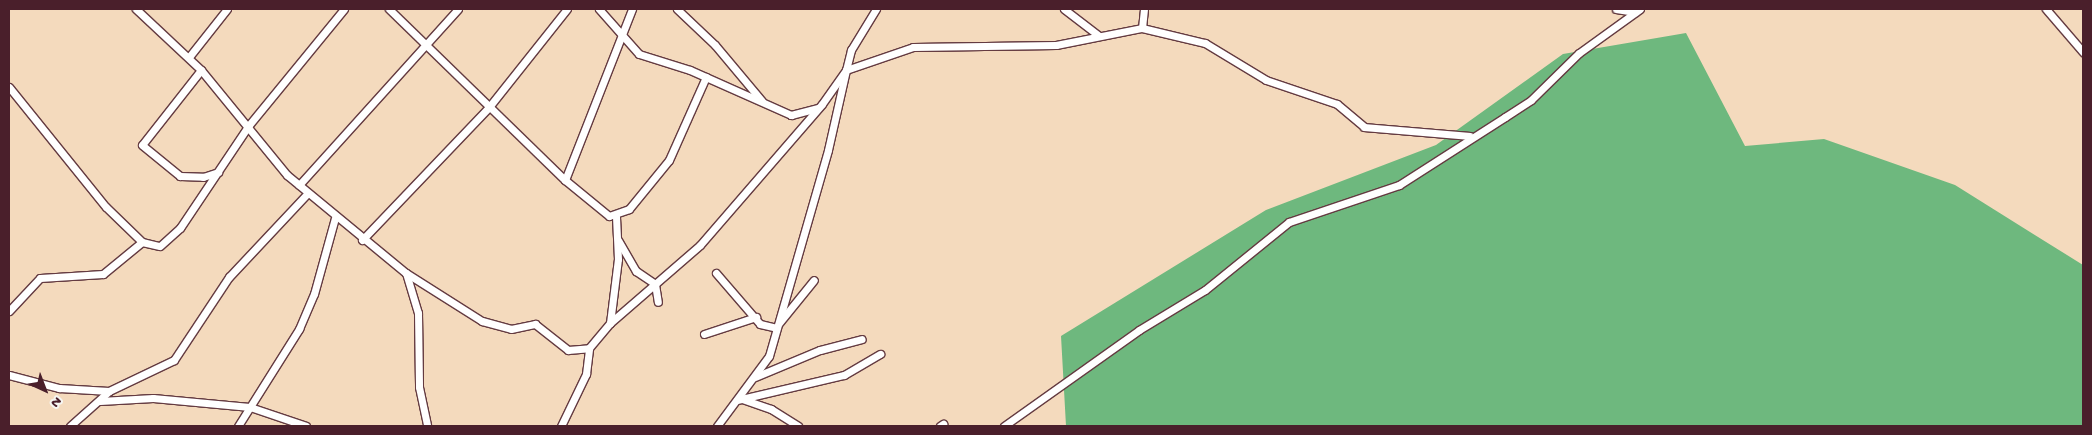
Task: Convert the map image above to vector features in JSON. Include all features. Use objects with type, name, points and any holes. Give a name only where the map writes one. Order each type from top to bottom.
[{"type":"street","points":[[136,9],[189,57],[307,194],[362,240],[406,273],[482,321],[511,329],[535,324],[568,350],[589,348]]},
{"type":"street","points":[[189,57],[227,9]]},
{"type":"street","points":[[9,87],[90,190],[142,242],[153,246],[168,241],[249,125],[344,9]]},
{"type":"street","points":[[389,9],[602,214],[616,216],[629,209],[669,160],[706,77]]},
{"type":"street","points":[[299,185],[458,9]]},
{"type":"street","points":[[362,240],[489,107],[567,9]]},
{"type":"street","points":[[599,9],[639,54],[706,77],[791,114],[822,104]]},
{"type":"street","points":[[565,180],[632,9]]},
{"type":"street","points":[[677,9],[715,45],[764,103]]},
{"type":"street","points":[[717,426],[740,399],[769,356],[828,150],[846,70],[855,42],[876,9]]},
{"type":"street","points":[[1064,9],[1099,36]]},
{"type":"street","points":[[1142,28],[1144,9]]},
{"type":"street","points":[[1616,9],[1638,10]]},
{"type":"street","points":[[2046,9],[2083,52]]},
{"type":"street","points":[[1004,426],[1139,330],[1206,290],[1289,222],[1399,185],[1470,136],[1531,100],[1554,73],[1638,10]]},
{"type":"street","points":[[561,426],[586,374],[589,348],[610,323],[700,245],[822,104],[846,70],[913,47],[1056,46],[1142,28],[1205,43],[1266,80],[1337,104],[1364,127],[1470,136]]},
{"type":"street","points":[[201,70],[142,145],[180,176],[203,177],[218,172]]},
{"type":"street","points":[[70,426],[109,391],[174,360],[229,277],[307,194]]},
{"type":"street","points":[[610,323],[617,237],[616,216]]},
{"type":"street","points":[[238,426],[299,328],[314,294],[335,218]]},
{"type":"street","points":[[617,237],[636,271],[655,284],[658,302]]},
{"type":"street","points":[[9,311],[40,278],[104,274],[142,242]]},
{"type":"street","points":[[406,273],[418,313],[419,387],[427,426]]},
{"type":"street","points":[[716,273],[756,317],[760,324],[777,327]]},
{"type":"street","points":[[777,327],[814,280]]},
{"type":"street","points":[[704,334],[756,317]]},
{"type":"street","points":[[754,377],[820,350],[862,339]]},
{"type":"street","points":[[740,399],[844,375],[880,354]]},
{"type":"street","points":[[9,375],[59,388],[109,391]]},
{"type":"street","points":[[99,401],[153,398],[250,407],[306,426]]},
{"type":"street","points":[[740,399],[771,409],[798,426]]},
{"type":"green space","points":[[1686,33],[1745,146],[1824,139],[1955,185],[2083,265],[2083,426],[1066,426],[1061,336],[1266,210],[1436,145],[1563,54]]}]
